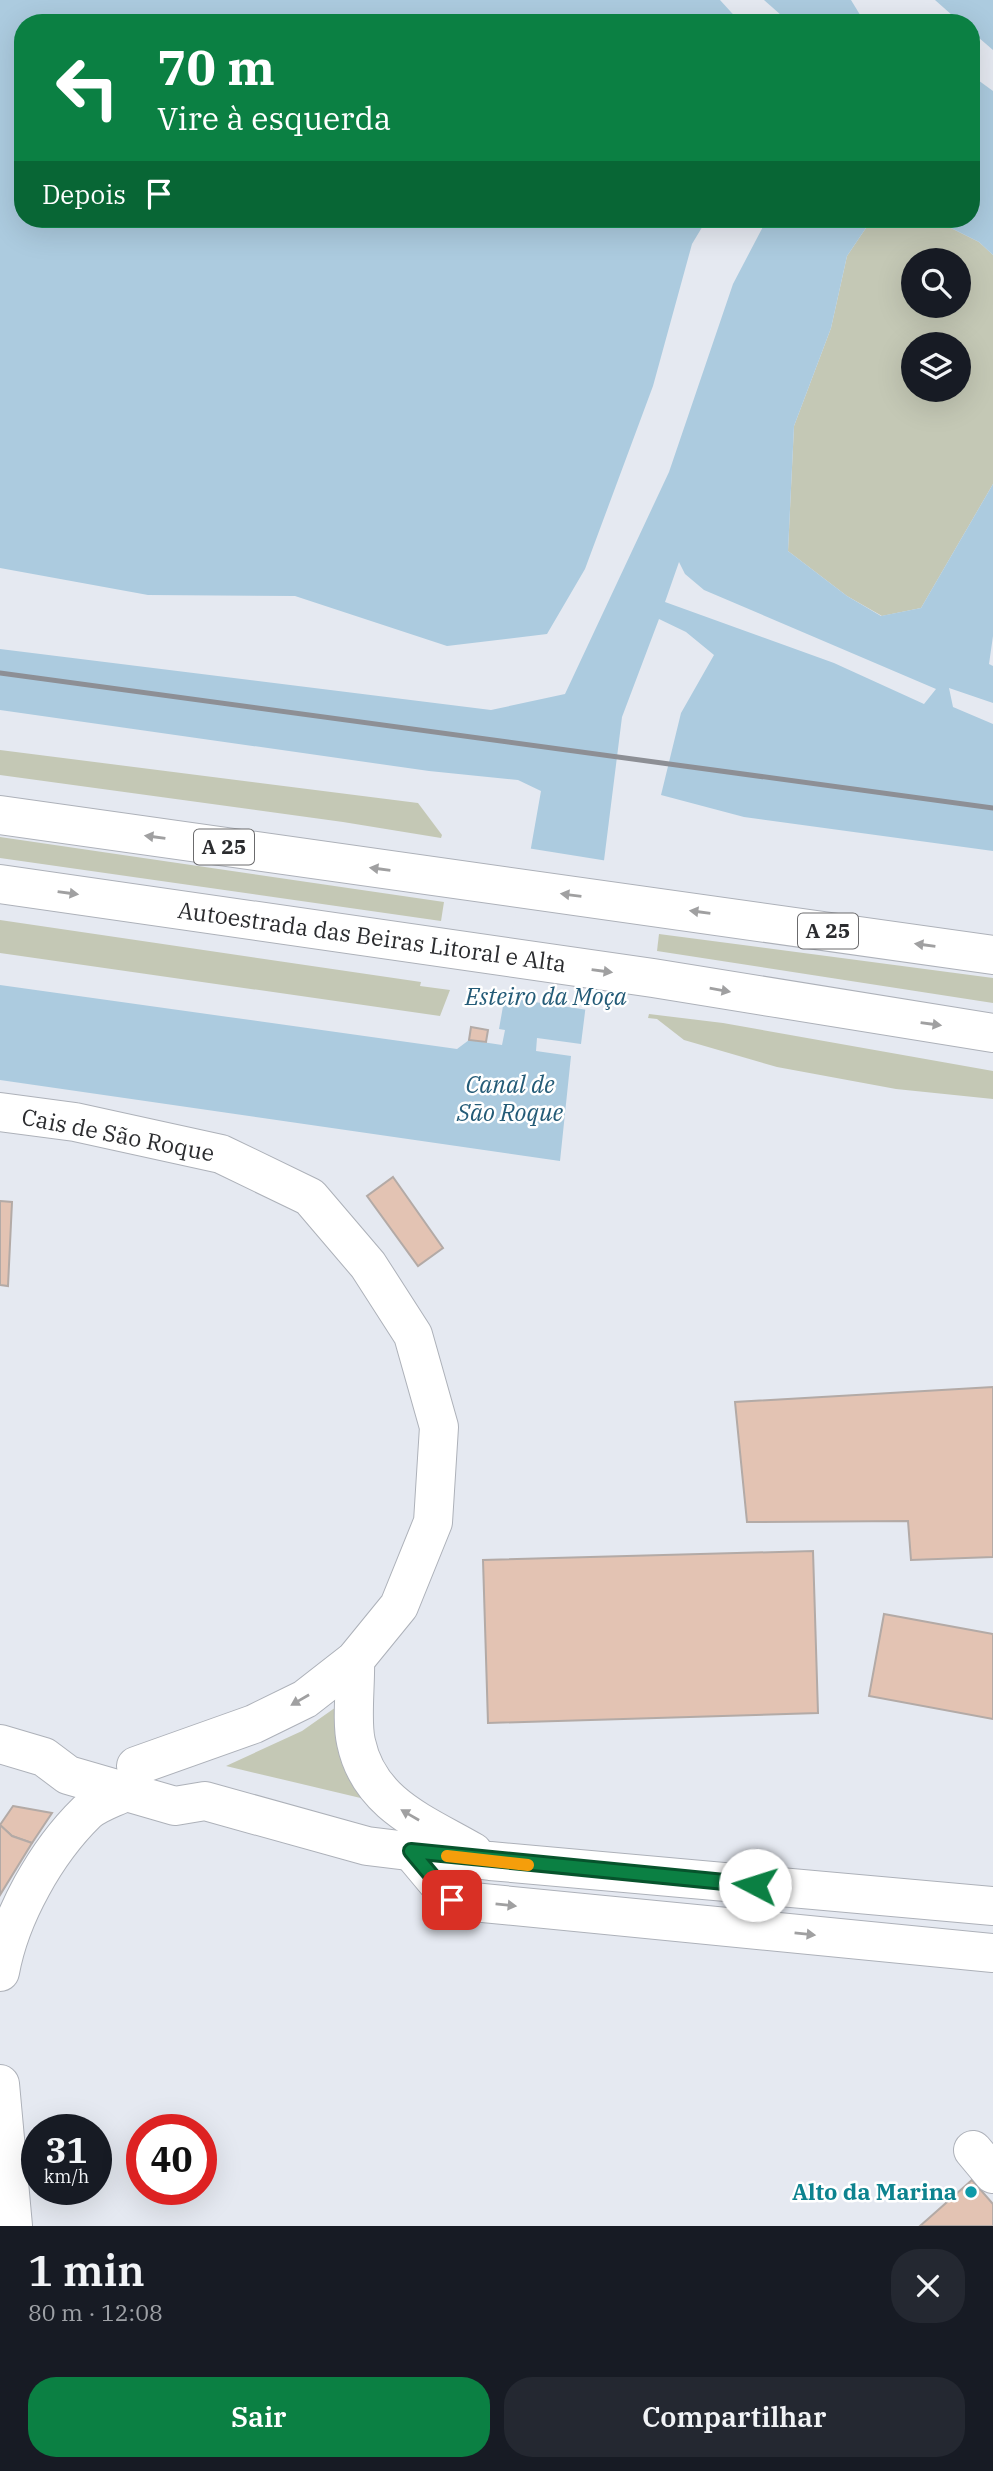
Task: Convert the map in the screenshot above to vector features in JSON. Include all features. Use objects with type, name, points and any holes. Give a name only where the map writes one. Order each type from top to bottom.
[{"type":"main road","name":"A 25","points":[[0,815],[993,955]]},
{"type":"main road","name":"Autoestrada das Beiras Litoral e Alta","points":[[0,884],[653,978],[993,1033]]},
{"type":"main road","name":"Cais de São Roque","points":[[0,1112],[75,1122],[221,1154],[310,1197],[368,1265],[413,1335],[439,1427],[433,1522],[399,1606],[355,1660]]},
{"type":"main road","points":[[0,1972],[13,1927],[53,1855],[89,1810],[131,1779],[305,1699],[355,1660]]},
{"type":"main road","points":[[355,1660],[355,1740],[368,1778],[389,1803],[490,1861]]},
{"type":"main road","points":[[0,1744],[44,1757],[68,1775],[131,1779],[175,1806],[205,1801],[367,1846],[490,1861],[993,1906]]},
{"type":"main road","points":[[411,1851],[452,1900],[993,1953]]},
{"type":"main road","points":[[0,2084],[13,2226]]},
{"type":"green space","points":[[866,228],[951,228],[979,242],[993,255],[993,484],[921,608],[882,616],[847,596],[788,551],[794,426],[831,328],[847,256]]},
{"type":"green space","points":[[0,750],[418,803],[442,835],[441,838],[0,775]]},
{"type":"green space","points":[[0,837],[444,902],[441,921],[0,858]]},
{"type":"green space","points":[[0,920],[421,982],[420,986],[450,990],[440,1016],[0,953]]},
{"type":"green space","points":[[659,934],[993,978],[993,1003],[657,951]]},
{"type":"green space","points":[[649,1014],[723,1023],[993,1071],[993,1099],[896,1089],[777,1067],[684,1040],[657,1019],[648,1018]]},
{"type":"green space","points":[[339,1705],[369,1800],[226,1766],[302,1731]]},
{"type":"water","points":[[0,0],[720,0],[733,14],[14,14],[14,228],[702,228],[692,244],[653,386],[585,569],[547,634],[447,646],[295,596],[148,595],[0,568]]},
{"type":"water","points":[[764,0],[851,0],[860,14],[780,14]]},
{"type":"water","points":[[935,0],[993,0],[993,50],[980,39],[980,14],[951,14]]},
{"type":"water","points":[[980,82],[993,91],[993,255],[979,242],[951,228],[980,228]]},
{"type":"water","points":[[762,228],[866,228],[847,256],[831,328],[794,426],[788,551],[847,596],[881,616],[921,608],[993,484],[993,636],[989,664],[993,666],[993,703],[949,688],[953,707],[993,724],[993,851],[744,817],[661,795],[681,713],[714,655],[686,632],[659,619],[622,717],[581,1044],[537,1038],[536,1051],[571,1056],[560,1161],[0,1080],[0,985],[457,1049],[469,1040],[502,1045],[505,1030],[499,1029],[541,791],[518,780],[429,771],[0,710],[0,649],[491,710],[565,694],[669,472],[733,284]],"holes":[[[679,562],[685,574],[704,590],[936,689],[924,704],[834,663],[665,602]]]},
{"type":"pier","points":[[527,848],[608,861],[588,1010],[501,997]]},
{"type":"building","points":[[471,1027],[488,1030],[486,1042],[469,1040]]},
{"type":"building","points":[[393,1177],[443,1248],[418,1266],[367,1196]]},
{"type":"building","points":[[0,1201],[12,1202],[8,1286],[0,1285]]},
{"type":"building","points":[[993,1387],[993,1557],[911,1560],[908,1521],[747,1522],[735,1402]]},
{"type":"building","points":[[813,1551],[818,1713],[488,1723],[483,1560]]},
{"type":"building","points":[[884,1614],[993,1634],[993,1719],[869,1696]]},
{"type":"building","points":[[13,1806],[52,1813],[32,1843],[12,1836],[0,1825]]},
{"type":"building","points":[[0,1825],[12,1836],[32,1843],[0,1895]]},
{"type":"building","name":"Alto da Marina","points":[[972,2180],[993,2204],[993,2226],[920,2226]]},
{"type":"railway","points":[[0,673],[993,808]]},
{"type":"slow traffic","points":[[447,1856],[528,1865]]},
{"type":"place","name":"Alto da Marina","points":[[971,2192]]},
{"type":"route","points":[[452,1900],[411,1851],[490,1861],[755,1885]]},
{"type":"water label","name":"Esteiro da Moça","points":[[546,997]]},
{"type":"water label","name":"Canal de São Roque","points":[[510,1099]]}]
